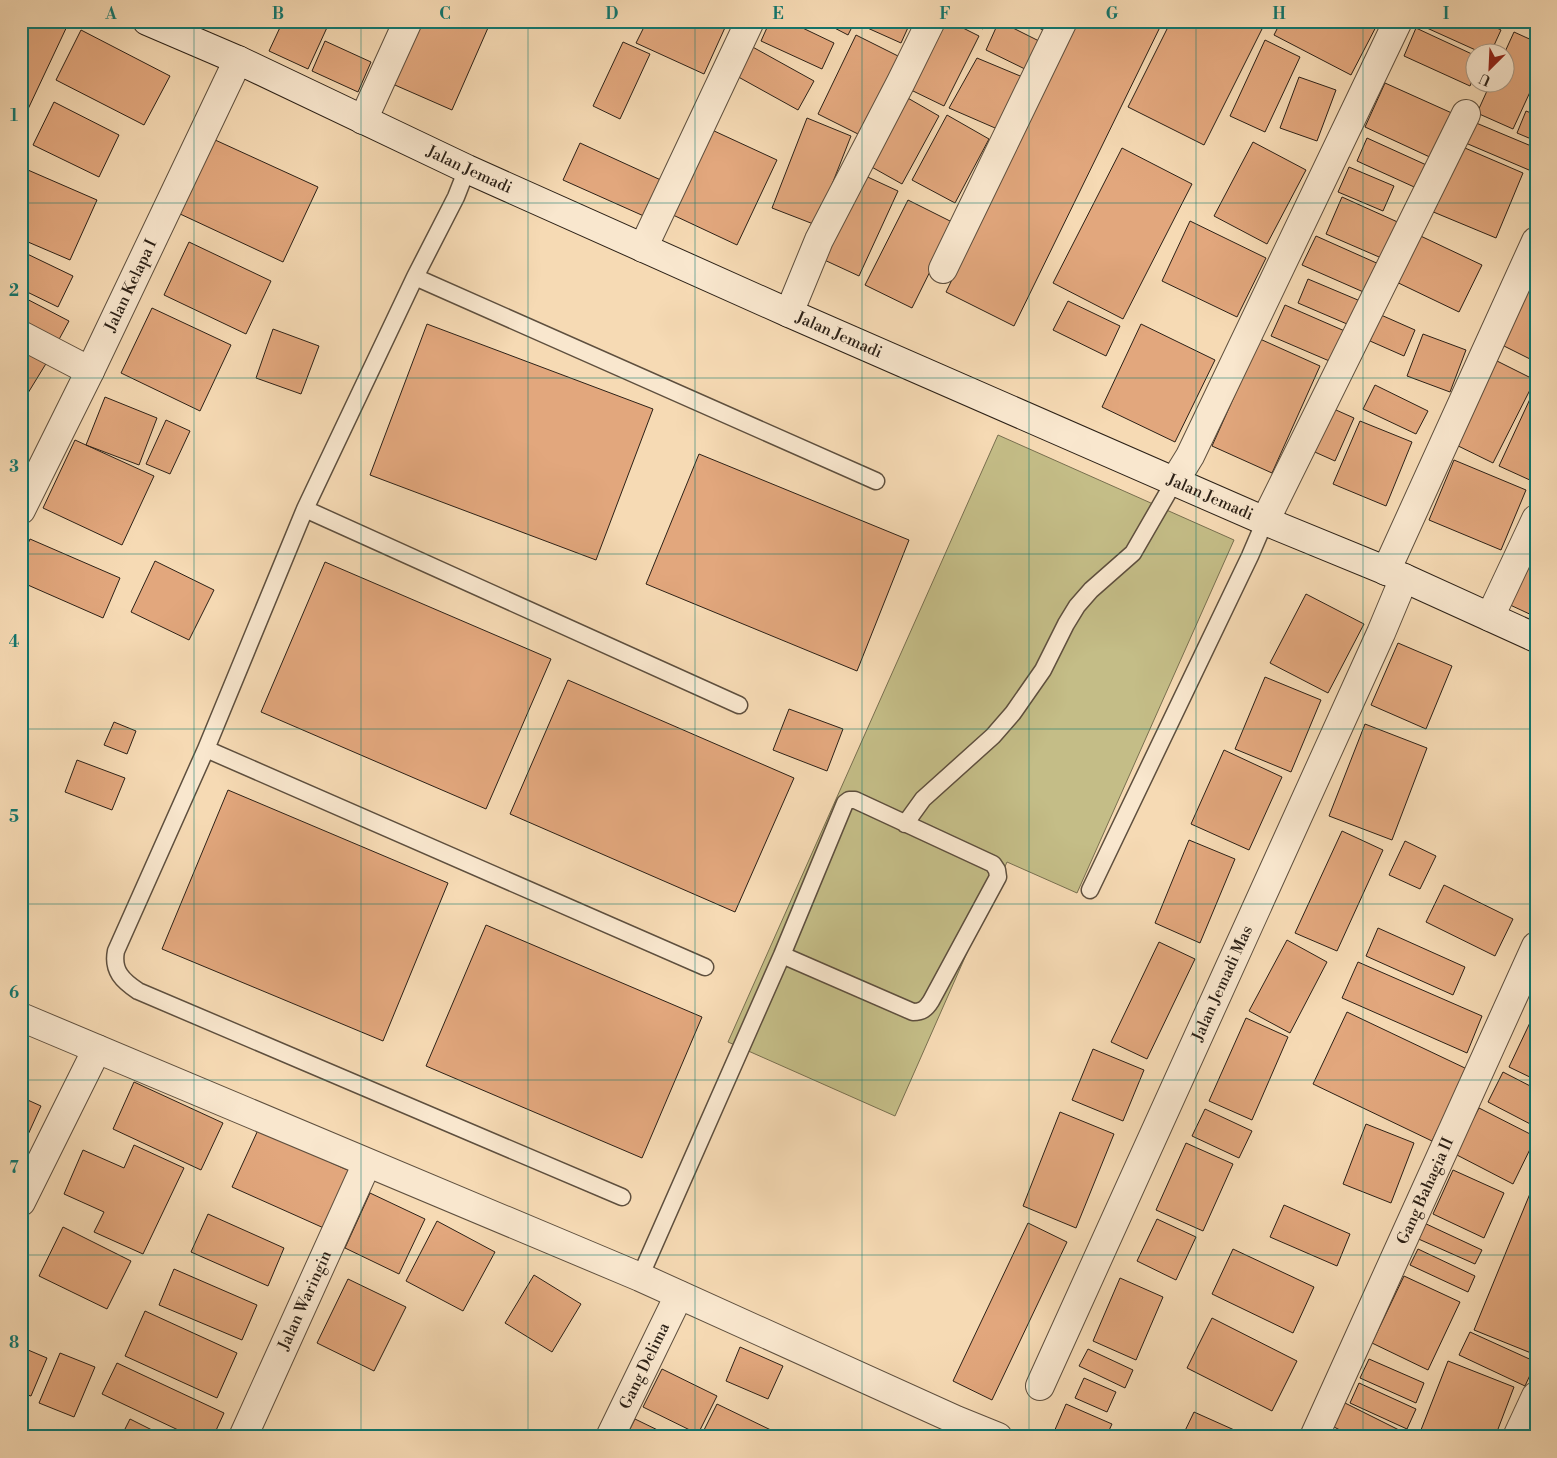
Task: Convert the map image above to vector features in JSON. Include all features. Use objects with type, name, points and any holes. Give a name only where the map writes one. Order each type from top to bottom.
[{"type":"street","name":"Jalan Jemadi","points":[[147,21],[238,60],[467,169],[789,313],[1264,521],[1395,575],[1536,638]]},
{"type":"street","points":[[363,120],[408,21]]},
{"type":"street","points":[[643,248],[750,21]]},
{"type":"street","points":[[789,313],[819,240],[931,21]]},
{"type":"street","points":[[943,268],[1063,21]]},
{"type":"street","points":[[1174,482],[1190,456],[1398,21]]},
{"type":"street","name":"Jalan Kelapa I","points":[[21,510],[90,371],[238,60]]},
{"type":"street","points":[[1264,521],[1466,114]]},
{"type":"street","name":"Jalan Jemadi Mas","points":[[1040,1386],[1372,651],[1395,575],[1536,241]]},
{"type":"street","points":[[21,335],[90,371]]},
{"type":"street","points":[[1490,617],[1536,519]]},
{"type":"street","name":"Gang Bahagia II","points":[[1314,1437],[1536,946]]},
{"type":"street","points":[[21,1017],[640,1277],[952,1428],[998,1437]]},
{"type":"street","points":[[21,1202],[97,1049]]},
{"type":"street","name":"Jalan Waringin","points":[[242,1437],[367,1163]]},
{"type":"street","name":"Gang Delima","points":[[610,1437],[679,1295]]},
{"type":"street","points":[[1517,1437],[1536,1396]]},
{"type":"lane","points":[[467,169],[456,196],[415,277],[305,509],[206,749],[114,958],[120,977],[138,991],[622,1196]]},
{"type":"lane","points":[[415,277],[876,481]]},
{"type":"lane","points":[[905,824],[929,793],[975,753],[1013,713],[1043,670],[1077,606],[1091,590],[1133,553],[1174,482]]},
{"type":"lane","points":[[305,509],[739,705]]},
{"type":"lane","points":[[1090,890],[1246,565],[1264,521]]},
{"type":"lane","points":[[206,749],[705,967]]},
{"type":"lane","points":[[640,1277],[782,955],[845,803],[849,800],[855,800],[993,864],[998,874],[931,1001],[920,1012],[913,1012],[782,955]]},
{"type":"shaded area","points":[[998,435],[1234,540],[1077,893],[1007,862],[895,1116],[728,1042]]},
{"type":"building","points":[[21,21],[69,22],[21,124]]},
{"type":"building","points":[[283,21],[298,25],[300,21],[330,21],[308,69],[269,51]]},
{"type":"building","points":[[415,21],[491,21],[452,110],[388,82]]},
{"type":"building","points":[[647,21],[728,21],[704,74],[636,43]]},
{"type":"building","points":[[770,21],[788,21],[834,43],[822,69],[761,41]]},
{"type":"building","points":[[821,21],[855,21],[848,35]]},
{"type":"building","points":[[865,21],[911,21],[901,43],[863,26]]},
{"type":"building","points":[[944,21],[949,21],[979,36],[944,106],[911,90]]},
{"type":"building","points":[[968,21],[987,21],[983,29]]},
{"type":"building","points":[[999,21],[1043,43],[1029,71],[986,50]]},
{"type":"building","points":[[1025,21],[1049,21],[1045,31]]},
{"type":"building","points":[[1078,21],[1163,21],[1014,326],[946,292]]},
{"type":"building","points":[[1171,21],[1266,21],[1204,145],[1128,107]]},
{"type":"building","points":[[1281,21],[1379,21],[1351,75],[1274,35]]},
{"type":"building","points":[[1419,21],[1483,21],[1501,30],[1496,42],[1464,42],[1464,45],[1418,24]]},
{"type":"building","points":[[1492,21],[1508,21],[1505,27]]},
{"type":"building","points":[[1416,28],[1464,50],[1464,83],[1404,56]]},
{"type":"building","points":[[81,30],[170,76],[144,125],[56,80]]},
{"type":"building","points":[[1514,32],[1536,42],[1536,79],[1513,129],[1477,113],[1486,92],[1514,92],[1514,42],[1509,42]]},
{"type":"building","points":[[856,35],[900,57],[862,136],[818,114]]},
{"type":"building","points":[[1265,40],[1300,57],[1265,132],[1230,116]]},
{"type":"building","points":[[325,41],[371,62],[358,92],[312,71]]},
{"type":"building","points":[[623,42],[650,54],[620,119],[593,106]]},
{"type":"building","points":[[749,45],[814,81],[798,110],[733,74]]},
{"type":"building","points":[[977,58],[1025,78],[1002,131],[949,108]]},
{"type":"building","points":[[1299,77],[1336,90],[1317,141],[1280,128]]},
{"type":"building","points":[[1385,83],[1454,114],[1434,159],[1365,127]]},
{"type":"building","points":[[899,93],[939,116],[902,184],[861,161]]},
{"type":"building","points":[[54,102],[119,135],[99,177],[33,145]]},
{"type":"building","points":[[1526,111],[1536,115],[1536,141],[1517,133]]},
{"type":"building","points":[[947,115],[989,139],[955,203],[912,180]]},
{"type":"building","points":[[807,118],[851,136],[816,225],[772,208]]},
{"type":"building","points":[[1469,120],[1536,148],[1536,173],[1461,141]]},
{"type":"building","points":[[712,130],[777,160],[737,245],[673,215]]},
{"type":"building","points":[[1367,138],[1433,168],[1423,191],[1357,161]]},
{"type":"building","points":[[213,139],[318,187],[283,262],[178,213]]},
{"type":"building","points":[[1253,142],[1306,170],[1267,244],[1214,216]]},
{"type":"building","points":[[580,143],[663,181],[646,217],[563,180]]},
{"type":"building","points":[[1458,145],[1523,173],[1496,238],[1431,211]]},
{"type":"building","points":[[1122,148],[1192,184],[1123,319],[1053,283]]},
{"type":"building","points":[[21,167],[97,200],[70,260],[21,239]]},
{"type":"building","points":[[1349,167],[1394,186],[1383,211],[1338,192]]},
{"type":"building","points":[[859,173],[898,191],[859,276],[820,258]]},
{"type":"building","points":[[1342,197],[1402,224],[1386,260],[1326,234]]},
{"type":"building","points":[[908,200],[954,223],[912,308],[865,285]]},
{"type":"building","points":[[1190,221],[1266,258],[1237,317],[1162,281]]},
{"type":"building","points":[[1410,231],[1482,265],[1459,312],[1388,278]]},
{"type":"building","points":[[1316,236],[1381,265],[1368,294],[1302,265]]},
{"type":"building","points":[[189,242],[271,281],[246,334],[164,295]]},
{"type":"building","points":[[21,251],[73,276],[58,307],[21,289]]},
{"type":"building","points":[[1308,279],[1365,303],[1354,327],[1298,303]]},
{"type":"building","points":[[1526,285],[1536,289],[1536,362],[1498,343]]},
{"type":"building","points":[[21,296],[69,321],[56,345],[21,326]]},
{"type":"building","points":[[1068,301],[1120,326],[1106,356],[1053,330]]},
{"type":"building","points":[[1285,305],[1347,332],[1334,363],[1271,336]]},
{"type":"building","points":[[152,308],[231,345],[200,411],[121,373]]},
{"type":"building","points":[[1381,315],[1415,330],[1404,356],[1370,341]]},
{"type":"building","points":[[427,324],[653,409],[596,560],[370,475]]},
{"type":"building","points":[[1141,324],[1215,360],[1175,442],[1102,407]]},
{"type":"building","points":[[273,329],[319,346],[301,394],[256,378]]},
{"type":"building","points":[[1423,334],[1466,350],[1450,392],[1407,376]]},
{"type":"building","points":[[1260,339],[1320,366],[1272,473],[1212,446]]},
{"type":"building","points":[[21,347],[47,362],[28,393],[21,388]]},
{"type":"building","points":[[1489,357],[1535,380],[1493,463],[1448,441]]},
{"type":"building","points":[[1375,385],[1428,411],[1416,434],[1363,409]]},
{"type":"building","points":[[1536,386],[1536,471],[1532,481],[1499,466]]},
{"type":"building","points":[[105,397],[157,418],[139,465],[86,445]]},
{"type":"building","points":[[1327,406],[1354,418],[1335,461],[1308,449]]},
{"type":"building","points":[[166,420],[190,431],[170,474],[146,464]]},
{"type":"building","points":[[1360,421],[1412,442],[1386,506],[1333,484]]},
{"type":"building","points":[[75,440],[154,476],[122,545],[43,508]]},
{"type":"building","points":[[699,454],[909,540],[857,671],[646,584]]},
{"type":"building","points":[[1454,460],[1526,490],[1501,550],[1429,520]]},
{"type":"building","points":[[30,539],[120,578],[103,618],[21,582],[21,559]]},
{"type":"building","points":[[1536,542],[1536,617],[1508,604]]},
{"type":"building","points":[[155,561],[214,590],[189,640],[131,612]]},
{"type":"building","points":[[325,562],[551,659],[486,809],[261,712]]},
{"type":"building","points":[[1306,594],[1364,624],[1328,693],[1270,663]]},
{"type":"building","points":[[1398,643],[1452,666],[1426,729],[1371,705]]},
{"type":"building","points":[[1265,677],[1321,700],[1291,772],[1235,749]]},
{"type":"building","points":[[568,680],[794,778],[735,912],[510,814]]},
{"type":"building","points":[[789,709],[843,729],[827,771],[773,750]]},
{"type":"building","points":[[114,722],[136,731],[127,754],[104,745]]},
{"type":"building","points":[[1365,724],[1427,748],[1392,840],[1329,816]]},
{"type":"building","points":[[1224,750],[1282,777],[1249,850],[1191,824]]},
{"type":"building","points":[[77,760],[125,778],[112,810],[65,792]]},
{"type":"building","points":[[228,790],[448,883],[383,1041],[162,949]]},
{"type":"building","points":[[1342,831],[1383,850],[1337,951],[1295,933]]},
{"type":"building","points":[[1189,840],[1235,859],[1200,943],[1155,923]]},
{"type":"building","points":[[1405,841],[1436,856],[1420,889],[1389,875]]},
{"type":"building","points":[[1444,885],[1513,919],[1495,956],[1426,922]]},
{"type":"building","points":[[486,925],[702,1017],[642,1158],[426,1066]]},
{"type":"building","points":[[1378,928],[1465,967],[1453,995],[1366,956]]},
{"type":"building","points":[[1287,940],[1327,962],[1290,1033],[1249,1011]]},
{"type":"building","points":[[1159,942],[1195,959],[1147,1059],[1111,1042]]},
{"type":"building","points":[[1358,962],[1482,1016],[1467,1053],[1342,998]]},
{"type":"building","points":[[1536,1010],[1536,1080],[1509,1067]]},
{"type":"building","points":[[1347,1012],[1467,1069],[1432,1141],[1313,1084]]},
{"type":"building","points":[[1246,1018],[1288,1037],[1252,1120],[1209,1101]]},
{"type":"building","points":[[1093,1049],[1144,1070],[1123,1121],[1072,1100]]},
{"type":"building","points":[[1503,1072],[1536,1089],[1536,1127],[1488,1102]]},
{"type":"building","points":[[134,1082],[223,1123],[201,1170],[113,1129]]},
{"type":"building","points":[[21,1097],[41,1106],[21,1150]]},
{"type":"building","points":[[1479,1108],[1536,1137],[1513,1184],[1455,1154]]},
{"type":"building","points":[[1205,1109],[1252,1131],[1239,1158],[1192,1136]]},
{"type":"building","points":[[1060,1112],[1114,1134],[1076,1228],[1023,1206]]},
{"type":"building","points":[[1366,1124],[1414,1143],[1391,1203],[1343,1184]]},
{"type":"building","points":[[258,1130],[352,1172],[326,1229],[232,1187]]},
{"type":"building","points":[[1186,1143],[1233,1164],[1203,1231],[1156,1210]]},
{"type":"building","points":[[134,1145],[184,1168],[143,1254],[94,1232],[104,1212],[64,1194],[83,1150],[124,1168]]},
{"type":"building","points":[[1453,1170],[1504,1193],[1484,1238],[1433,1214]]},
{"type":"building","points":[[1536,1179],[1536,1355],[1474,1330]]},
{"type":"building","points":[[370,1193],[425,1219],[399,1274],[345,1248]]},
{"type":"building","points":[[1284,1205],[1350,1234],[1337,1266],[1270,1237]]},
{"type":"building","points":[[208,1214],[284,1248],[268,1286],[191,1252]]},
{"type":"building","points":[[1157,1219],[1196,1237],[1176,1280],[1137,1261]]},
{"type":"building","points":[[437,1221],[495,1252],[463,1311],[406,1281]]},
{"type":"building","points":[[1422,1222],[1482,1250],[1475,1264],[1414,1237]]},
{"type":"building","points":[[1028,1223],[1067,1242],[992,1400],[953,1381]]},
{"type":"building","points":[[63,1227],[131,1261],[107,1309],[39,1276]]},
{"type":"building","points":[[1233,1249],[1314,1287],[1293,1333],[1212,1294]]},
{"type":"building","points":[[1418,1249],[1475,1276],[1468,1292],[1410,1265]]},
{"type":"building","points":[[174,1269],[257,1305],[242,1340],[159,1305]]},
{"type":"building","points":[[534,1275],[581,1304],[552,1352],[505,1323]]},
{"type":"building","points":[[1404,1276],[1460,1302],[1428,1370],[1372,1343]]},
{"type":"building","points":[[1120,1278],[1163,1297],[1136,1360],[1093,1341]]},
{"type":"building","points":[[348,1279],[406,1307],[374,1371],[317,1343]]},
{"type":"building","points":[[145,1311],[237,1353],[217,1398],[125,1356]]},
{"type":"building","points":[[1212,1318],[1297,1361],[1272,1411],[1187,1368]]},
{"type":"building","points":[[1470,1332],[1536,1362],[1525,1386],[1459,1355]]},
{"type":"building","points":[[21,1347],[47,1358],[31,1396],[21,1393]]},
{"type":"building","points":[[740,1347],[783,1366],[768,1399],[726,1381]]},
{"type":"building","points":[[1088,1349],[1133,1370],[1125,1388],[1079,1366]]},
{"type":"building","points":[[60,1353],[95,1367],[74,1417],[39,1403]]},
{"type":"building","points":[[1369,1359],[1424,1383],[1416,1403],[1360,1378]]},
{"type":"building","points":[[1448,1361],[1514,1387],[1495,1437],[1423,1437],[1419,1435]]},
{"type":"building","points":[[117,1363],[224,1413],[213,1437],[193,1437],[102,1394]]},
{"type":"building","points":[[662,1369],[717,1396],[698,1434],[643,1407]]},
{"type":"building","points":[[1084,1378],[1116,1392],[1107,1412],[1075,1398]]},
{"type":"building","points":[[1359,1383],[1416,1409],[1407,1429],[1350,1403]]},
{"type":"building","points":[[1343,1402],[1411,1436],[1354,1437],[1332,1426]]},
{"type":"building","points":[[717,1404],[775,1432],[773,1437],[708,1437],[702,1434]]},
{"type":"building","points":[[1066,1404],[1112,1424],[1106,1437],[1065,1437],[1054,1432]]},
{"type":"building","points":[[1194,1412],[1250,1437],[1182,1437]]},
{"type":"building","points":[[130,1419],[166,1437],[121,1437]]},
{"type":"building","points":[[635,1419],[672,1437],[626,1437]]}]
